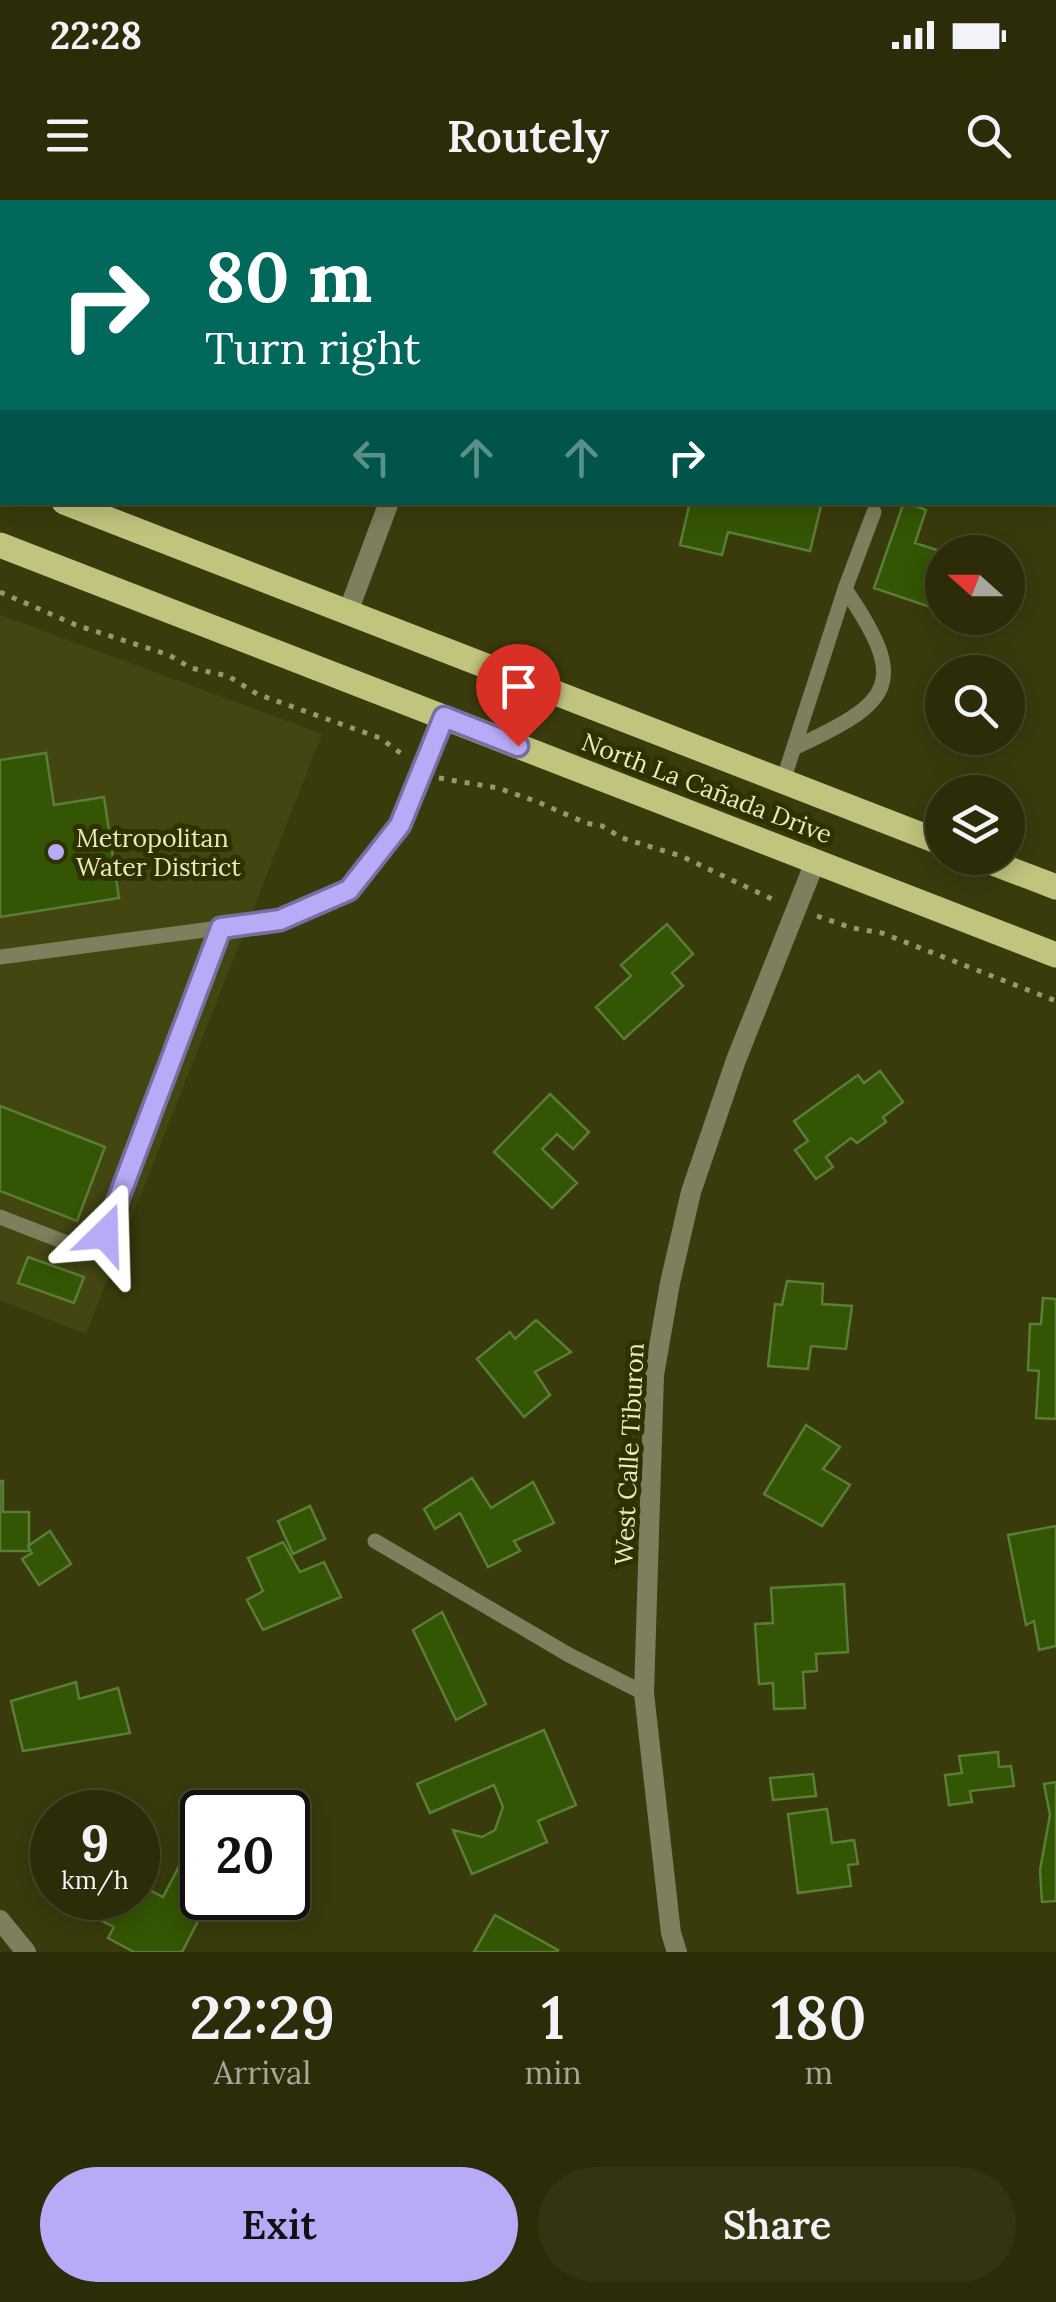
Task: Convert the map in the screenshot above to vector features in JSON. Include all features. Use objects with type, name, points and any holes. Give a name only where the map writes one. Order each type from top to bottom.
[{"type":"main road","name":"North La Cañada Drive","points":[[72,505],[925,836]]},
{"type":"main road","name":"North La Cañada Drive","points":[[0,546],[1056,955]]},
{"type":"main road","points":[[1025,875],[1056,887]]},
{"type":"street","points":[[348,612],[389,505]]},
{"type":"street","name":"West Calle Tiburon","points":[[676,1952],[644,1693],[654,1376],[691,1192],[736,1060],[815,862]]},
{"type":"street","points":[[0,1920],[26,1952]]},
{"type":"lane","points":[[782,781],[874,512]]},
{"type":"lane","points":[[794,748],[857,713],[876,699],[882,686],[884,655],[845,590]]},
{"type":"lane","points":[[0,957],[280,920],[349,890],[400,825],[444,717]]},
{"type":"lane","points":[[0,1218],[67,1243],[95,1246],[105,1234],[221,928]]},
{"type":"lane","points":[[375,1541],[569,1655],[644,1693]]},
{"type":"path","points":[[0,592],[76,625],[168,655],[192,668],[228,676],[257,694],[380,738],[422,773],[457,783],[498,788],[538,802],[602,826],[622,838],[681,856],[795,910],[882,933],[1056,1001]]},
{"type":"shaded area","points":[[0,615],[322,734],[86,1334],[0,1300]]},
{"type":"building","points":[[689,505],[821,506],[810,551],[728,532],[722,555],[680,545]]},
{"type":"building","points":[[903,505],[926,510],[915,543],[925,546],[925,605],[874,588]]},
{"type":"building","name":"Metropolitan Water District","points":[[46,753],[54,805],[104,797],[119,898],[0,917],[0,760]]},
{"type":"building","points":[[667,924],[693,954],[672,973],[683,986],[624,1039],[596,1007],[631,976],[621,965]]},
{"type":"building","points":[[880,1071],[903,1102],[883,1117],[886,1122],[857,1143],[851,1138],[826,1157],[833,1167],[816,1179],[795,1150],[808,1141],[794,1121],[858,1075],[864,1083]]},
{"type":"building","points":[[550,1094],[589,1132],[573,1149],[557,1134],[542,1149],[577,1183],[552,1208],[494,1152]]},
{"type":"building","points":[[0,1106],[105,1147],[77,1221],[0,1191]]},
{"type":"building","points":[[28,1257],[84,1277],[74,1303],[18,1283]]},
{"type":"building","points":[[787,1281],[823,1284],[822,1304],[852,1306],[846,1349],[811,1346],[808,1369],[768,1366],[775,1304],[782,1305]]},
{"type":"building","points":[[1043,1298],[1056,1299],[1056,1419],[1036,1418],[1039,1371],[1028,1370],[1030,1324],[1041,1324]]},
{"type":"building","points":[[536,1320],[571,1352],[535,1372],[550,1395],[524,1417],[477,1359],[510,1332],[515,1339]]},
{"type":"building","points":[[806,1425],[840,1447],[823,1469],[850,1485],[822,1526],[764,1494]]},
{"type":"building","points":[[472,1478],[491,1508],[533,1482],[554,1523],[514,1541],[520,1551],[488,1567],[460,1513],[435,1529],[424,1509]]},
{"type":"building","points":[[0,1481],[3,1512],[29,1512],[29,1551],[0,1551]]},
{"type":"building","points":[[310,1506],[325,1539],[293,1554],[278,1521]]},
{"type":"building","points":[[1056,1526],[1056,1646],[1039,1650],[1034,1621],[1026,1625],[1008,1535]]},
{"type":"building","points":[[50,1531],[71,1564],[39,1585],[22,1559],[32,1553],[28,1546]]},
{"type":"building","points":[[283,1542],[300,1572],[324,1562],[341,1597],[263,1630],[247,1600],[263,1591],[248,1558]]},
{"type":"building","points":[[844,1584],[848,1652],[816,1654],[817,1671],[803,1672],[805,1708],[774,1709],[773,1683],[759,1684],[755,1624],[773,1623],[771,1588]]},
{"type":"building","points":[[442,1612],[486,1704],[456,1720],[413,1630]]},
{"type":"building","points":[[76,1682],[79,1699],[118,1688],[130,1733],[23,1751],[11,1701]]},
{"type":"building","points":[[544,1730],[576,1805],[538,1821],[547,1842],[472,1874],[453,1830],[482,1837],[495,1830],[503,1807],[494,1785],[430,1813],[417,1784]]},
{"type":"building","points":[[998,1752],[999,1767],[1011,1766],[1014,1786],[970,1791],[972,1802],[949,1805],[945,1775],[962,1773],[959,1756]]},
{"type":"building","points":[[813,1774],[816,1796],[773,1800],[770,1778]]},
{"type":"building","points":[[1056,1782],[1056,1901],[1042,1902],[1040,1870],[1050,1815],[1044,1784]]},
{"type":"building","points":[[827,1809],[832,1843],[854,1840],[858,1864],[848,1865],[851,1886],[798,1893],[788,1814]]},
{"type":"building","points":[[180,1864],[180,1920],[199,1920],[182,1952],[134,1952],[108,1938],[114,1927],[100,1920],[160,1920],[160,1895],[163,1897]]},
{"type":"building","points":[[495,1915],[558,1950],[557,1952],[474,1952]]},
{"type":"place","name":"Metropolitan Water District","points":[[56,852]]},
{"type":"route","points":[[105,1234],[221,928],[280,920],[349,890],[400,825],[444,717],[518,746]]}]
